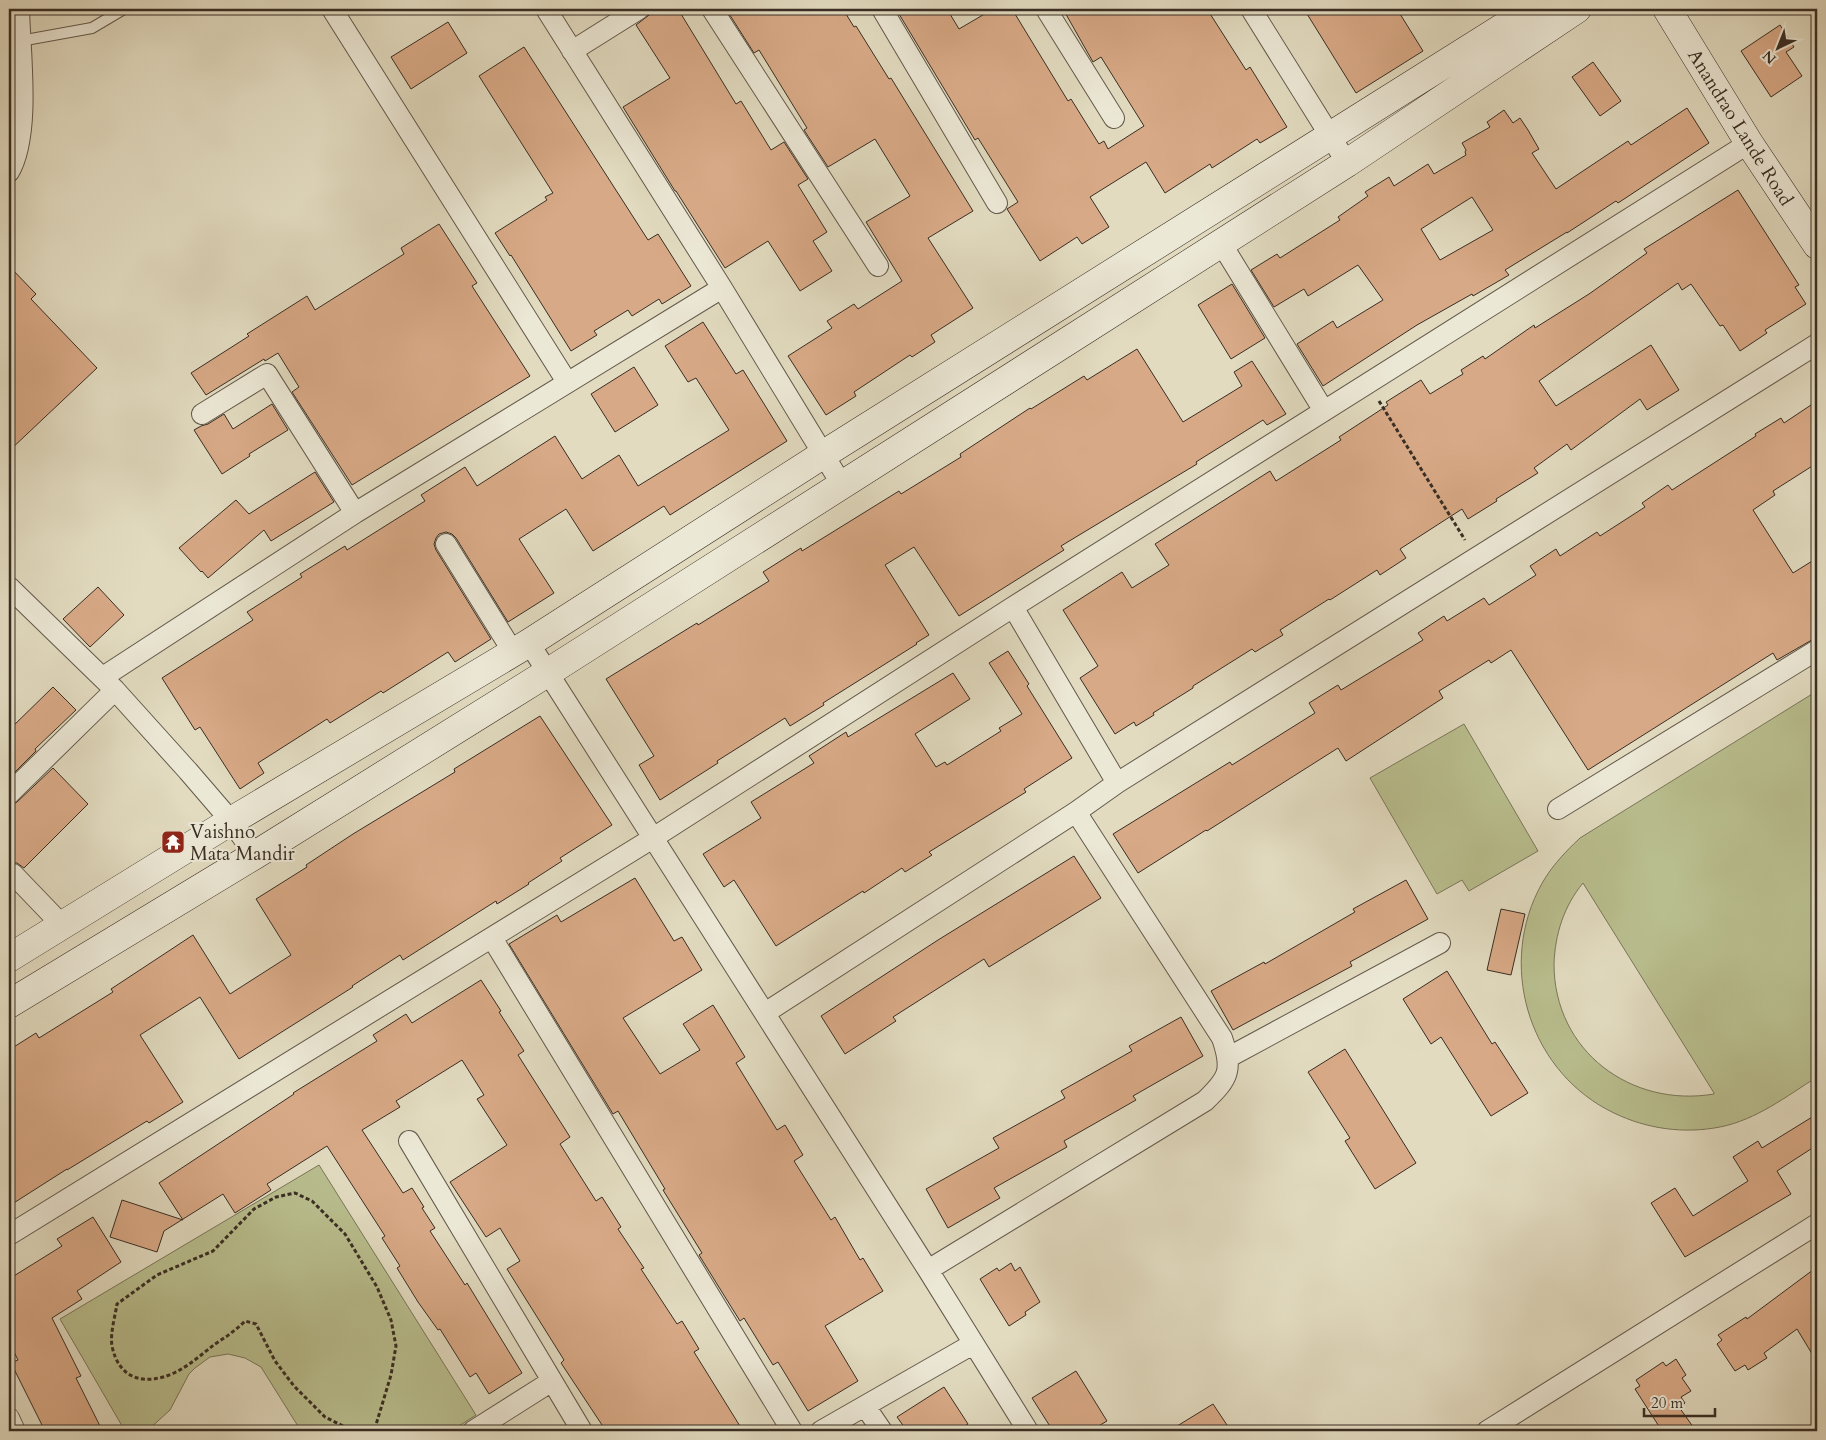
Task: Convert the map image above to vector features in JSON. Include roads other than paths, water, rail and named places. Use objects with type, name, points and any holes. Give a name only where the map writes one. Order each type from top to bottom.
[{"type":"main road","points":[[9,958],[231,821],[521,648],[824,454],[1532,9]]},
{"type":"main road","points":[[9,1004],[256,855],[547,673],[1347,163],[1577,9]]},
{"type":"main road","name":"Anandrao Lande Road","points":[[1667,9],[1750,143],[1817,245]]},
{"type":"street","points":[[9,172],[13,165],[20,140],[22,100],[17,58],[19,9]]},
{"type":"street","points":[[332,9],[567,382]]},
{"type":"street","points":[[546,9],[722,288],[842,485]]},
{"type":"street","points":[[572,51],[639,9]]},
{"type":"street","points":[[712,9],[878,266]]},
{"type":"street","points":[[882,9],[997,203]]},
{"type":"street","points":[[1046,9],[1114,118]]},
{"type":"street","points":[[1255,10],[1329,136],[1347,163]]},
{"type":"street","points":[[9,1235],[653,838],[1013,607],[1750,143]]},
{"type":"street","points":[[1221,243],[1324,411]]},
{"type":"street","points":[[9,794],[109,684],[355,513],[722,288]]},
{"type":"street","points":[[765,1013],[1076,812],[1117,782],[1817,344]]},
{"type":"street","points":[[202,414],[267,374],[355,513]]},
{"type":"street","points":[[446,544],[521,648],[547,673],[765,1013],[1028,1431]]},
{"type":"street","points":[[11,592],[109,684],[188,770],[231,821],[256,855]]},
{"type":"street","points":[[1013,607],[1117,782]]},
{"type":"street","points":[[1558,809],[1817,650]]},
{"type":"street","points":[[928,1270],[1205,1101],[1218,1088],[1228,1073],[1229,1057],[1222,1038],[1076,812]]},
{"type":"street","points":[[13,874],[62,925]]},
{"type":"street","points":[[492,938],[792,1431]]},
{"type":"street","points":[[1229,1057],[1440,943]]},
{"type":"street","points":[[409,1141],[582,1431]]},
{"type":"street","points":[[1488,1431],[1817,1224]]},
{"type":"street","points":[[821,1431],[973,1344]]},
{"type":"street","points":[[475,1431],[552,1381]]},
{"type":"street","points":[[866,1406],[882,1431]]},
{"type":"street","points":[[9,1418],[15,1431]]},
{"type":"lane","points":[[17,58],[92,28],[124,9]]},
{"type":"place","name":"Vaishno Mata Mandir","points":[[173,842]]}]
